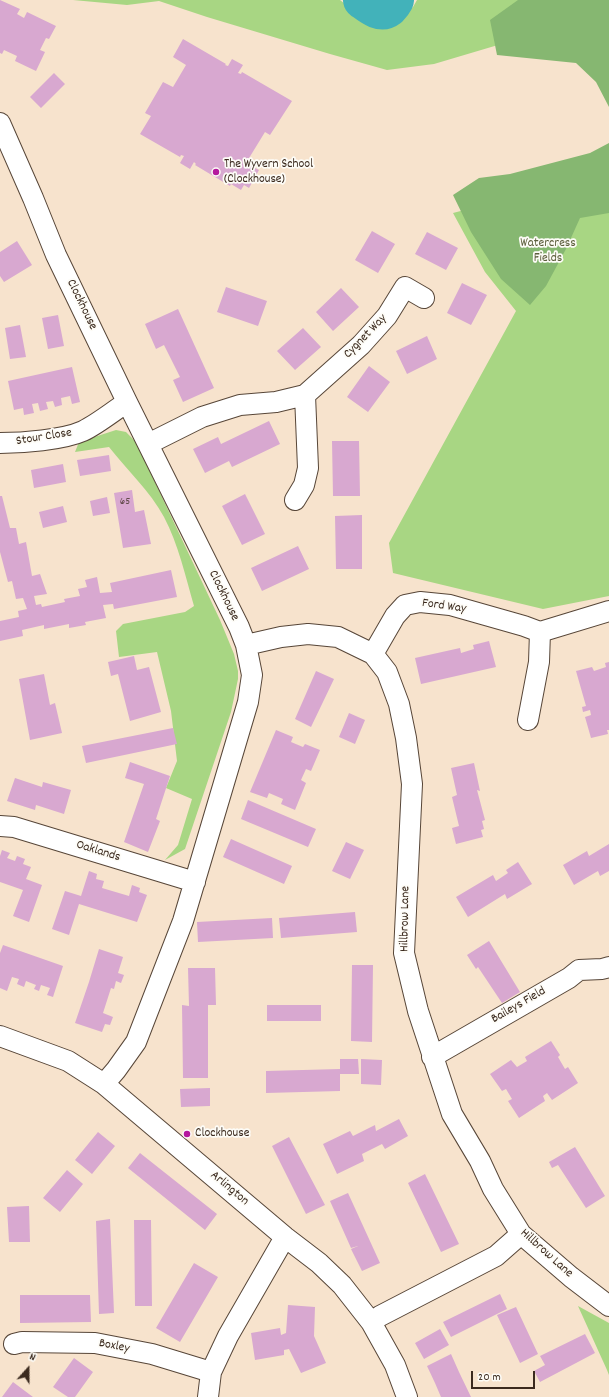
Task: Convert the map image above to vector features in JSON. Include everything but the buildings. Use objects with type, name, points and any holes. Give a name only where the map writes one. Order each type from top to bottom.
[{"type":"street","name":"Clockhouse","points":[[1,128],[56,255],[235,620],[246,645],[252,674],[248,702],[183,920],[136,1042],[104,1084]]},
{"type":"street","name":"Cygnet Way","points":[[148,444],[202,417],[240,405],[276,402],[304,395],[361,345],[387,316],[405,287],[424,298]]},
{"type":"street","points":[[295,500],[304,485],[308,468],[304,395]]},
{"type":"street","name":"Stour Close","points":[[0,443],[21,443],[61,437],[82,431],[127,402]]},
{"type":"street","name":"Ford Way","points":[[373,654],[395,616],[405,605],[420,602],[456,607],[518,624],[540,632]]},
{"type":"street","points":[[528,720],[539,662],[540,632],[609,611]]},
{"type":"street","name":"Hillbrow Lane","points":[[246,645],[282,637],[308,634],[338,637],[373,654],[387,672],[399,704],[406,738],[412,784],[404,953],[418,1011],[432,1057],[452,1114],[480,1160],[493,1189],[521,1234],[571,1277],[609,1306]]},
{"type":"street","name":"Oaklands","points":[[0,826],[14,827],[195,882]]},
{"type":"street","name":"Baileys Field","points":[[432,1057],[568,978],[579,970],[602,969],[609,967]]},
{"type":"street","name":"Arlington","points":[[0,1036],[68,1061],[104,1084],[285,1237],[319,1263],[342,1285],[370,1322],[395,1365],[407,1397]]},
{"type":"street","points":[[370,1322],[496,1256],[521,1234]]},
{"type":"street","points":[[208,1397],[211,1372],[228,1336],[285,1237]]},
{"type":"street","name":"Boxley","points":[[14,1344],[22,1342],[95,1343],[152,1354],[211,1372]]},
{"type":"green space","points":[[73,0],[340,0],[356,13],[379,22],[397,19],[413,7],[417,0],[609,0],[609,12],[434,64],[387,70],[207,17],[159,1],[127,5]]},
{"type":"green space","points":[[518,0],[609,0],[609,107],[596,82],[576,63],[497,55],[490,20]]},
{"type":"green space","name":"Watercress Fields","points":[[609,143],[609,213],[580,218],[566,249],[546,286],[530,305],[501,279],[471,232],[453,195],[479,178],[510,174],[590,153]]},
{"type":"green space","name":"Watercress Fields","points":[[609,172],[609,596],[543,609],[393,573],[389,543],[516,311],[485,272],[453,213]]},
{"type":"green space","points":[[116,430],[126,432],[136,442],[220,620],[234,654],[238,671],[238,679],[231,712],[185,849],[165,860],[178,845],[192,799],[166,788],[177,761],[171,711],[157,652],[119,657],[116,631],[123,624],[185,612],[194,606],[169,527],[152,498],[109,447],[75,452],[79,442]]},
{"type":"green space","points":[[578,1306],[609,1323],[609,1375],[607,1370]]},
{"type":"waterway","points":[[362,0],[378,10],[386,10],[395,0]]},
{"type":"place","name":"The Wyvern School (Clockhouse)","points":[[216,172]]},
{"type":"place","name":"Clockhouse","points":[[187,1134]]}]
